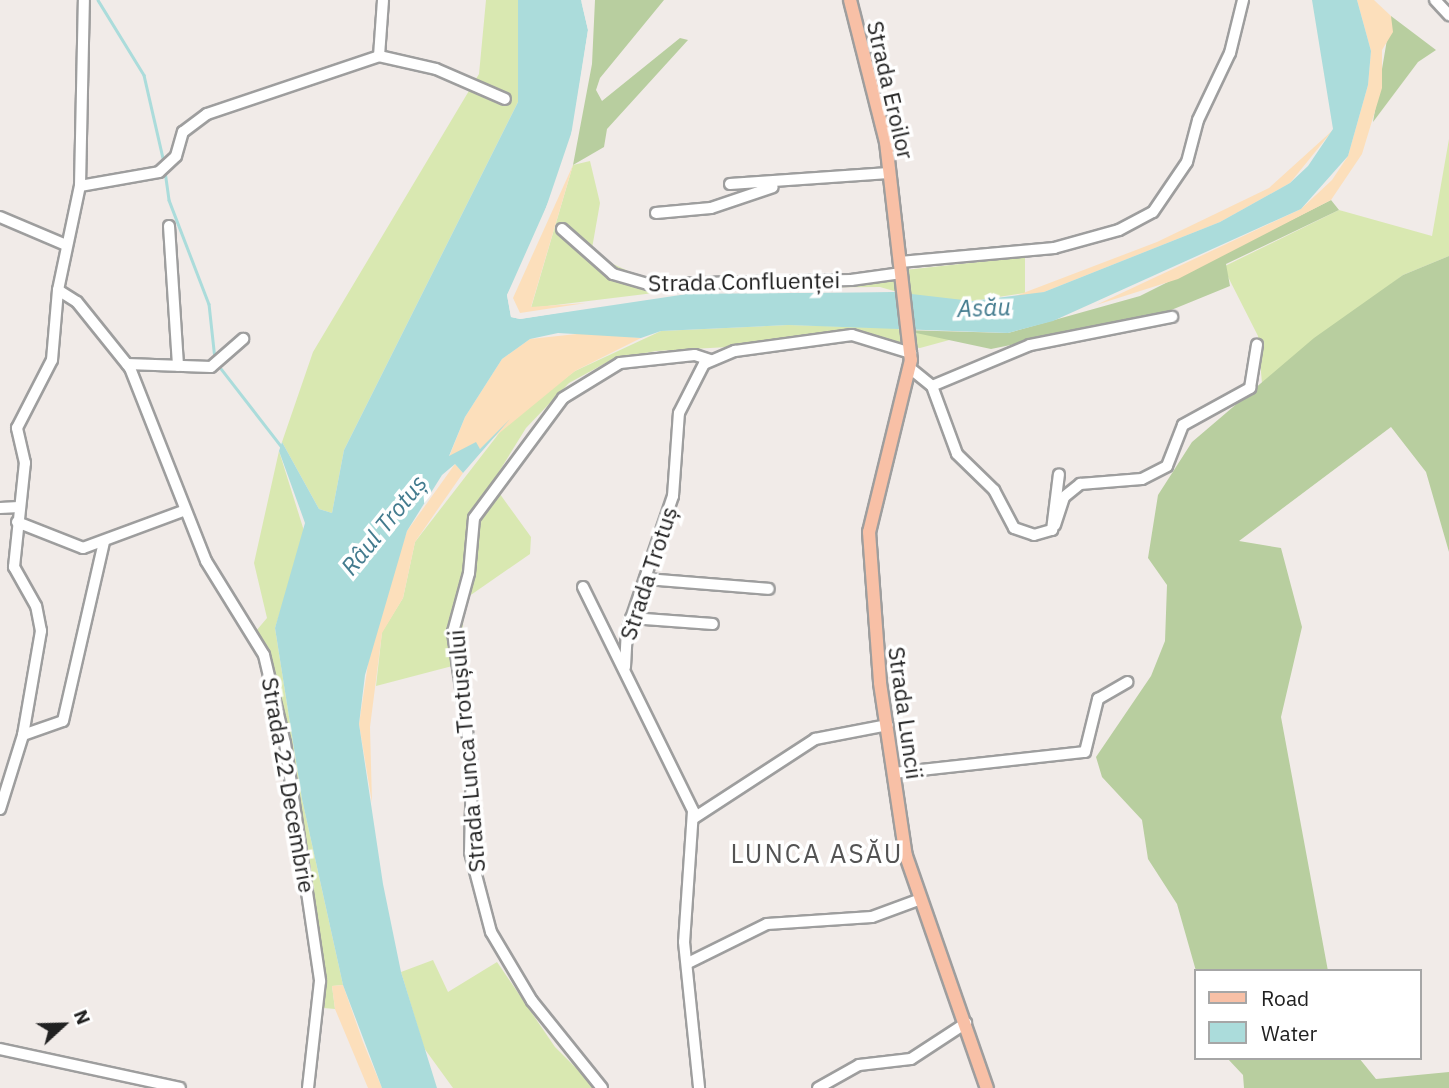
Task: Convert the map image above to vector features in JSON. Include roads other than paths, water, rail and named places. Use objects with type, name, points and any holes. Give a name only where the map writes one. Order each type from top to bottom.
[{"type":"main road","name":"Strada Eroilor","points":[[850,0],[889,173],[909,336]]},
{"type":"main road","name":"Strada Luncii","points":[[909,336],[911,369],[868,548],[906,856],[987,1088]]},
{"type":"street","points":[[0,809],[23,735],[41,631],[36,606],[14,567],[25,463],[17,428],[52,360],[58,290],[80,187],[84,0]]},
{"type":"street","points":[[379,56],[383,0]]},
{"type":"street","name":"Strada Confluenței","points":[[562,229],[613,274],[649,284],[851,280],[901,267],[1055,248],[1110,233],[1153,212],[1187,162],[1198,120],[1230,53],[1243,0]]},
{"type":"street","points":[[1434,0],[1449,15]]},
{"type":"street","points":[[80,187],[159,172],[176,156],[183,132],[207,114],[379,56],[436,69],[505,99]]},
{"type":"street","points":[[730,184],[790,183],[889,173]]},
{"type":"street","points":[[656,213],[711,208],[790,183]]},
{"type":"street","points":[[0,217],[66,245]]},
{"type":"street","points":[[169,226],[178,366]]},
{"type":"street","name":"Strada 22 Decembrie","points":[[58,290],[77,302],[127,364],[183,511],[264,655],[285,743],[320,981],[308,1088]]},
{"type":"street","points":[[932,386],[1030,345],[1172,317]]},
{"type":"street","points":[[710,360],[852,335],[911,353]]},
{"type":"street","points":[[127,364],[211,367],[243,339]]},
{"type":"street","points":[[911,369],[932,386],[957,454],[994,490],[1010,523],[1034,535],[1055,524],[1064,497],[1080,484],[1142,480],[1167,466],[1183,425],[1250,388],[1257,345]]},
{"type":"street","name":"Strada Lunca Trotușului","points":[[602,1088],[532,1002],[491,932],[470,852],[472,766],[453,632],[469,573],[474,518],[563,398],[620,363],[695,355],[710,360]]},
{"type":"street","name":"Strada Trotuș","points":[[625,667],[631,618],[673,496],[681,404],[710,360]]},
{"type":"street","points":[[1055,524],[1052,492],[1059,474]]},
{"type":"street","points":[[0,508],[19,507]]},
{"type":"street","points":[[17,522],[70,547],[104,542],[183,511]]},
{"type":"street","points":[[23,735],[63,721],[104,542]]},
{"type":"street","points":[[645,579],[769,589]]},
{"type":"street","name":"Strada Trotuș","points":[[583,587],[625,667],[694,818],[688,963],[699,1085]]},
{"type":"street","points":[[631,618],[713,624]]},
{"type":"street","points":[[894,773],[1085,752],[1098,699],[1128,682]]},
{"type":"street","points":[[694,818],[816,739],[888,725]]},
{"type":"street","points":[[688,963],[767,924],[873,917],[921,899]]},
{"type":"street","points":[[818,1088],[859,1065],[911,1059],[966,1023]]},
{"type":"street","points":[[0,1049],[180,1088]]},
{"type":"street","points":[[688,1088],[699,1085]]},
{"type":"water","points":[[518,0],[581,0],[588,30],[567,160],[507,295],[511,317],[520,319],[694,293],[894,292],[972,301],[1044,292],[1220,222],[1290,183],[1308,166],[1333,129],[1312,0],[1357,0],[1371,51],[1368,85],[1348,156],[1301,209],[1053,321],[1008,333],[788,325],[661,331],[641,338],[558,333],[530,339],[502,359],[465,417],[449,456],[476,442],[480,449],[510,419],[463,473],[455,464],[442,475],[407,531],[365,675],[359,724],[383,884],[401,972],[437,1088],[382,1088],[343,985],[302,799],[275,628],[305,523],[279,451],[282,442],[319,509],[332,513],[344,450],[518,102]]},
{"type":"waterway","points":[[98,0],[144,75],[164,162]]},
{"type":"waterway","points":[[165,171],[169,200],[209,304],[215,359]]},
{"type":"waterway","points":[[219,366],[281,446]]},
{"type":"district","name":"LUNCA ASĂU","points":[[817,854]]},
{"type":"water label","name":"Asău","points":[[984,308]]},
{"type":"water label","name":"Râul Trotuș","points":[[384,525]]}]
